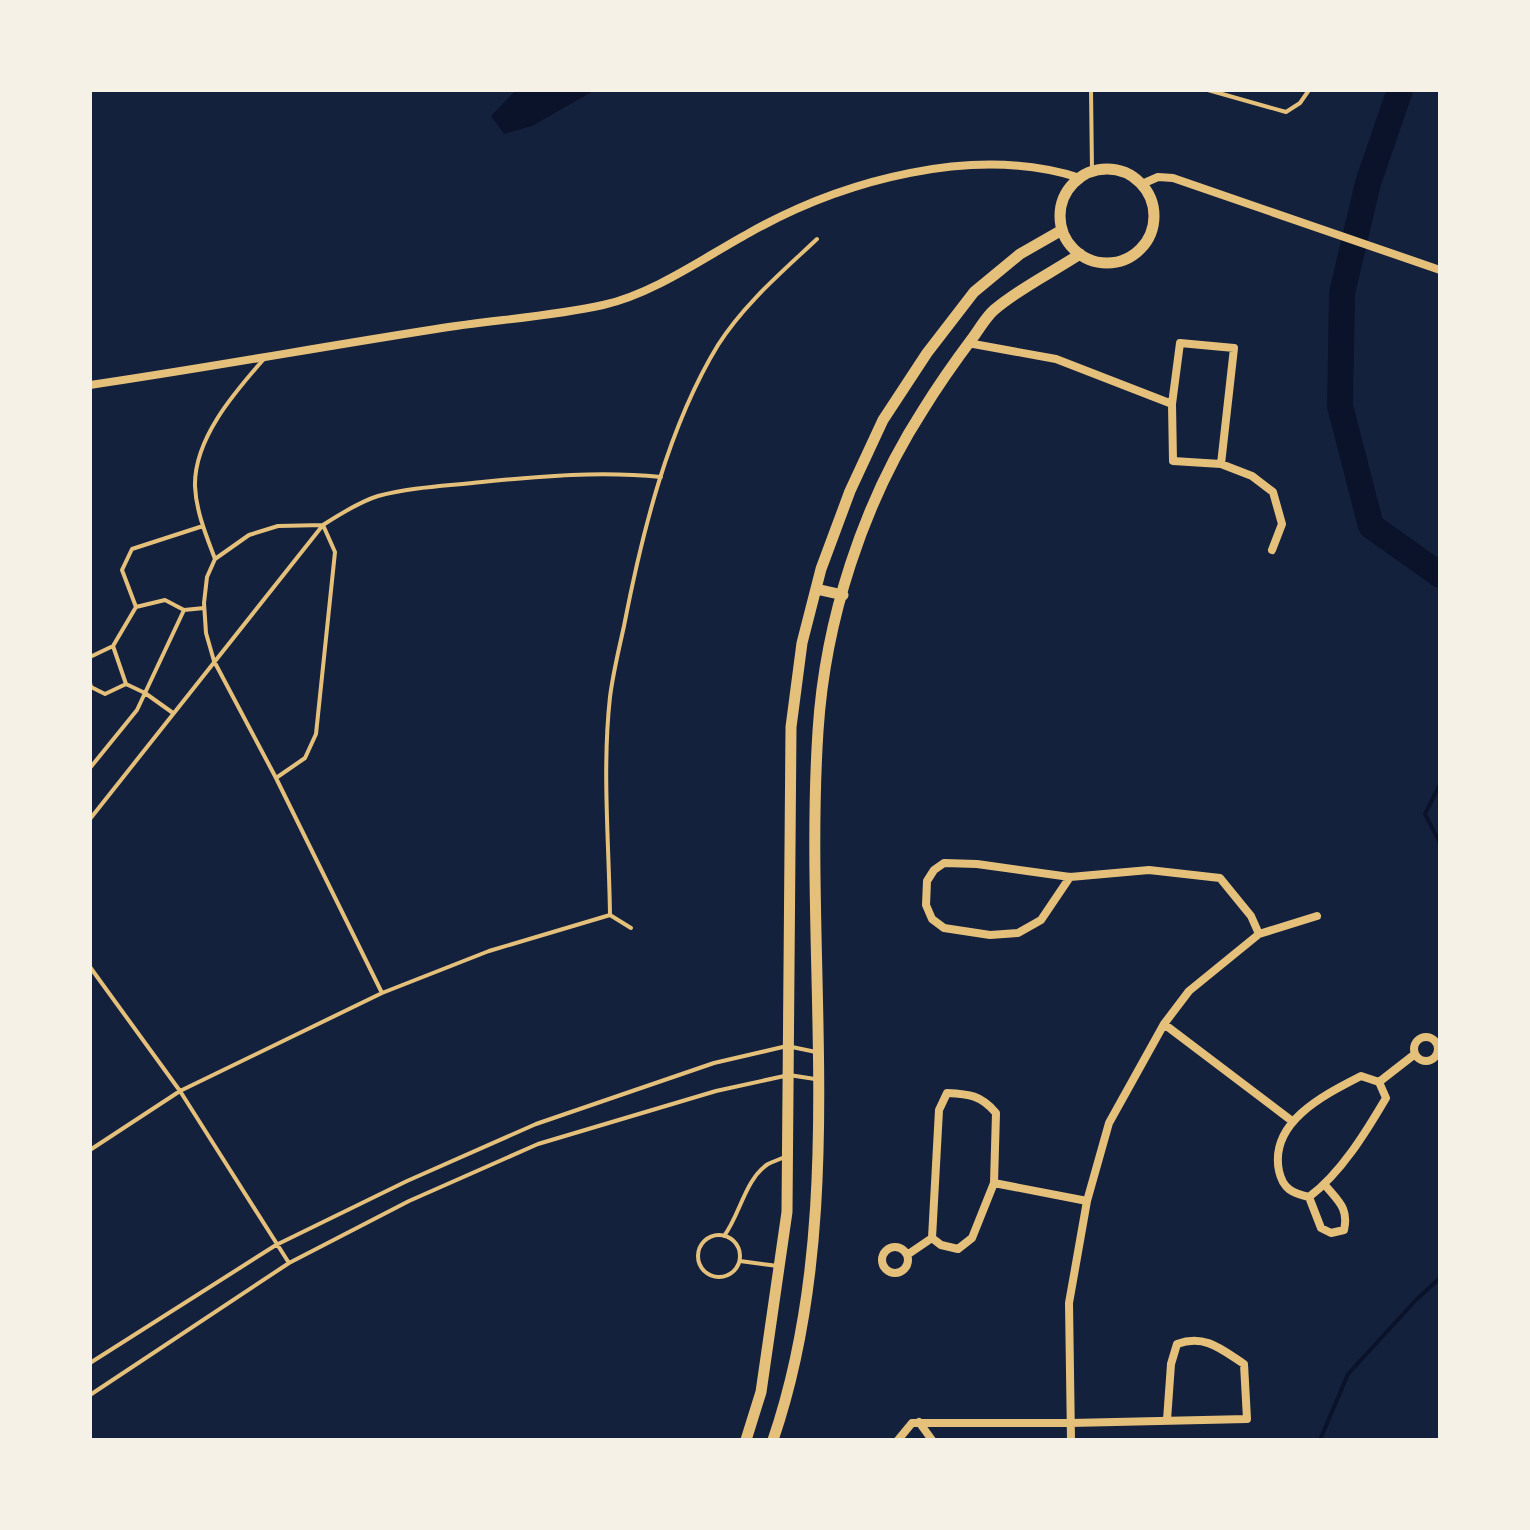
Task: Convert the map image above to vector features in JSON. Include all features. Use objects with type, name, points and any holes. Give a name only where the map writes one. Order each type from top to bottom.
[{"type":"street","points":[[90,385],[605,305],[644,291],[771,220],[839,192],[901,177],[998,163],[1050,168],[1080,178]]},
{"type":"street","points":[[1106,168],[1132,175],[1142,184],[1154,209],[1150,235],[1142,247],[1119,261],[1105,263],[1080,254],[1062,230],[1060,215],[1063,201],[1070,188],[1092,171],[1106,168]]},
{"type":"street","points":[[1142,184],[1158,177],[1173,178],[1440,270]]},
{"type":"street","points":[[746,1440],[761,1392],[787,1212],[791,727],[802,643],[821,569],[883,420],[927,353],[974,292],[1020,254],[1062,230]]},
{"type":"street","points":[[773,1440],[788,1397],[809,1292],[815,1210],[818,729],[830,648],[849,570],[907,434],[949,368],[993,311],[1080,254]]},
{"type":"street","points":[[968,343],[1056,359],[1172,404]]},
{"type":"street","points":[[1221,464],[1234,348],[1180,343],[1172,404],[1173,461],[1221,464],[1252,476],[1273,492],[1282,524],[1272,550]]},
{"type":"street","points":[[816,589],[843,595]]},
{"type":"street","points":[[1070,877],[1041,920],[1018,933],[990,935],[944,928],[932,919],[926,905],[927,881],[934,870],[944,863],[977,864],[1070,877],[1149,870],[1220,878],[1251,916],[1259,934]]},
{"type":"street","points":[[1071,1440],[1069,1303],[1087,1201],[1109,1123],[1164,1024],[1189,991],[1259,934],[1317,916]]},
{"type":"street","points":[[1164,1024],[1292,1121]]},
{"type":"street","points":[[1379,1082],[1415,1054]]},
{"type":"street","points":[[1361,1076],[1379,1082],[1386,1098],[1325,1185],[1309,1197],[1292,1193],[1282,1182],[1279,1141],[1292,1121],[1335,1089],[1361,1076]]},
{"type":"street","points":[[947,1093],[971,1094],[985,1099],[996,1113],[994,1183],[972,1238],[958,1249],[941,1245],[932,1238],[939,1110],[947,1093]]},
{"type":"street","points":[[994,1183],[1087,1201]]},
{"type":"street","points":[[1309,1197],[1321,1228],[1331,1233],[1344,1230],[1347,1217],[1325,1185]]},
{"type":"street","points":[[907,1255],[932,1238]]},
{"type":"street","points":[[898,1440],[912,1423],[919,1422],[1071,1423],[1247,1419],[1244,1364],[1209,1343],[1194,1338],[1177,1344],[1171,1364],[1167,1420]]},
{"type":"street","points":[[919,1422],[932,1440]]},
{"type":"lane","points":[[1091,90],[1092,171]]},
{"type":"lane","points":[[1208,90],[1286,112],[1300,103],[1309,90]]},
{"type":"lane","points":[[610,915],[607,750],[610,697],[639,549],[661,477],[689,404],[719,345],[759,294],[817,239]]},
{"type":"lane","points":[[215,559],[203,526],[195,483],[205,441],[227,401],[263,360]]},
{"type":"lane","points":[[90,819],[323,525],[375,497],[417,489],[571,473],[614,472],[661,477]]},
{"type":"lane","points":[[323,525],[278,526],[249,535],[215,559],[207,577],[204,608],[206,633],[214,661],[276,778],[382,993]]},
{"type":"lane","points":[[276,778],[305,758],[316,734],[335,552],[323,525]]},
{"type":"lane","points":[[136,607],[122,570],[132,549],[203,526]]},
{"type":"lane","points":[[90,657],[113,646],[136,607],[165,600],[184,610],[204,608]]},
{"type":"lane","points":[[90,768],[137,710],[184,610]]},
{"type":"lane","points":[[113,646],[126,684],[173,713]]},
{"type":"lane","points":[[90,683],[91,687],[105,694],[126,684]]},
{"type":"lane","points":[[90,1150],[180,1091],[382,993],[489,951],[610,915],[631,928]]},
{"type":"lane","points":[[90,967],[180,1091],[289,1263]]},
{"type":"lane","points":[[90,1363],[276,1245],[407,1181],[536,1124],[714,1063],[787,1046],[816,1052]]},
{"type":"lane","points":[[90,1395],[289,1263],[409,1201],[538,1144],[716,1091],[789,1075],[817,1079]]},
{"type":"lane","points":[[724,1236],[735,1222],[754,1180],[767,1164],[787,1156]]},
{"type":"lane","points":[[717,1235],[724,1236],[738,1248],[739,1261],[732,1273],[725,1277],[711,1276],[701,1268],[698,1254],[704,1241],[717,1235]]},
{"type":"lane","points":[[739,1261],[781,1267]]},
{"type":"water","points":[[516,90],[595,90],[532,126],[504,134],[491,116]]},
{"type":"waterway","points":[[1400,90],[1368,183],[1342,293],[1340,406],[1371,526],[1440,575]]},
{"type":"waterway","points":[[1440,784],[1425,814],[1440,843]]},
{"type":"waterway","points":[[1320,1440],[1348,1374],[1440,1278]]}]
